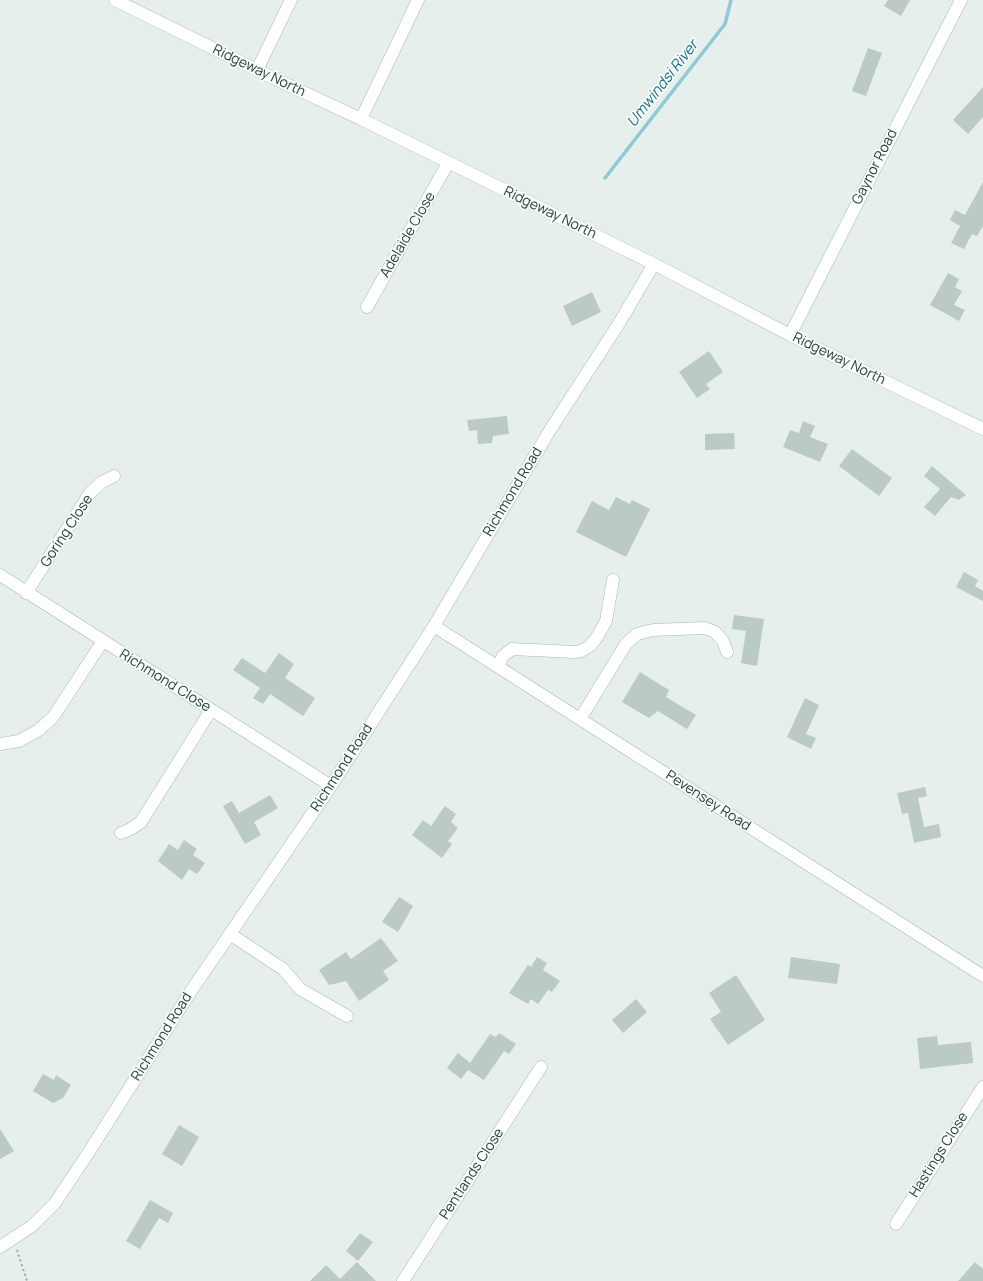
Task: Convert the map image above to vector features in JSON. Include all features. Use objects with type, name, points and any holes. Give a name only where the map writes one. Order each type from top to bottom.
[{"type":"street","name":"Ridgeway North","points":[[115,0],[361,119],[654,264],[790,335],[983,429]]},
{"type":"street","points":[[257,70],[291,0]]},
{"type":"street","points":[[361,119],[418,0]]},
{"type":"street","name":"Gaynor Road","points":[[790,335],[961,0]]},
{"type":"street","name":"Adelaide Close","points":[[367,307],[448,163]]},
{"type":"street","name":"Richmond Road","points":[[0,1247],[32,1226],[54,1203],[87,1155],[191,991],[331,786],[434,626],[550,430],[654,264]]},
{"type":"street","name":"Goring Close","points":[[26,593],[90,493],[102,482],[114,476]]},
{"type":"street","name":"Richmond Close","points":[[0,575],[26,593],[331,786]]},
{"type":"street","points":[[498,666],[503,656],[512,649],[575,652],[581,651],[590,646],[606,622],[614,580]]},
{"type":"street","name":"Pevensey Road","points":[[434,626],[983,976]]},
{"type":"street","points":[[580,719],[626,644],[637,634],[653,630],[705,628],[716,632],[723,641],[727,652]]},
{"type":"street","points":[[0,744],[19,741],[39,730],[53,717],[103,641]]},
{"type":"street","points":[[121,833],[129,830],[141,822],[211,710]]},
{"type":"street","points":[[230,934],[283,970],[300,989],[347,1016]]},
{"type":"street","name":"Pentlands Close","points":[[403,1281],[541,1067]]},
{"type":"street","name":"Hastings Close","points":[[896,1224],[983,1087]]},
{"type":"path","points":[[11,1240],[16,1246],[27,1281]]},
{"type":"building","points":[[888,0],[910,0],[901,16],[884,6]]},
{"type":"building","points":[[868,48],[882,53],[866,96],[852,91]]},
{"type":"building","points":[[983,87],[983,117],[968,134],[953,120]]},
{"type":"building","points":[[983,182],[983,226],[977,236],[972,234],[964,249],[951,243],[960,226],[950,220],[955,210],[965,215]]},
{"type":"building","points":[[948,273],[959,279],[955,287],[962,291],[954,305],[965,310],[959,321],[930,305]]},
{"type":"building","points":[[592,292],[601,312],[572,326],[563,306]]},
{"type":"building","points":[[709,351],[723,372],[706,384],[710,389],[697,398],[679,372]]},
{"type":"building","points":[[507,416],[509,434],[493,436],[492,443],[478,444],[477,430],[469,431],[467,420]]},
{"type":"building","points":[[803,421],[815,426],[810,437],[828,444],[820,462],[783,447],[790,430],[799,433]]},
{"type":"building","points":[[734,433],[735,449],[705,450],[705,434]]},
{"type":"building","points":[[852,449],[892,478],[879,496],[839,466]]},
{"type":"building","points":[[932,466],[966,495],[959,500],[951,497],[935,516],[924,507],[940,489],[924,476]]},
{"type":"building","points":[[616,497],[630,504],[632,500],[650,509],[626,557],[576,532],[592,501],[609,510]]},
{"type":"building","points":[[964,572],[978,580],[975,586],[983,591],[983,601],[956,587]]},
{"type":"building","points":[[734,615],[764,619],[757,666],[741,663],[746,631],[732,629]]},
{"type":"building","points":[[279,653],[294,664],[285,678],[315,698],[303,716],[270,694],[263,704],[253,698],[260,688],[233,670],[242,658],[265,673]]},
{"type":"building","points":[[640,672],[669,690],[666,697],[696,715],[687,729],[658,711],[649,718],[622,702]]},
{"type":"building","points":[[805,698],[819,705],[806,734],[816,738],[811,749],[787,737]]},
{"type":"building","points":[[925,787],[927,796],[918,798],[924,827],[939,824],[941,837],[914,843],[908,813],[902,814],[897,793]]},
{"type":"building","points":[[270,795],[278,808],[254,822],[261,835],[245,844],[223,806],[232,801],[239,813]]},
{"type":"building","points":[[445,806],[456,814],[451,822],[458,828],[448,841],[452,844],[442,858],[412,835],[423,820],[431,826]]},
{"type":"building","points":[[184,840],[197,849],[193,855],[205,863],[197,874],[189,869],[182,880],[158,861],[169,844],[178,850]]},
{"type":"building","points":[[399,897],[413,906],[398,932],[382,922]]},
{"type":"building","points":[[381,938],[398,961],[383,971],[389,980],[359,1001],[346,981],[329,985],[319,970],[346,952],[351,959]]},
{"type":"building","points":[[537,957],[547,963],[543,970],[560,981],[552,992],[548,990],[538,1004],[531,999],[528,1004],[509,993],[528,965],[531,967]]},
{"type":"building","points":[[791,957],[840,964],[837,984],[788,978]]},
{"type":"building","points":[[736,975],[765,1020],[728,1045],[710,1019],[721,1012],[709,993]]},
{"type":"building","points":[[636,999],[647,1012],[623,1033],[612,1020]]},
{"type":"building","points":[[499,1033],[516,1044],[509,1054],[504,1051],[484,1080],[468,1070],[461,1079],[447,1068],[458,1053],[470,1063],[490,1034],[496,1037]]},
{"type":"building","points":[[937,1036],[938,1045],[971,1042],[973,1063],[920,1069],[917,1038]]},
{"type":"building","points":[[43,1074],[54,1080],[56,1075],[71,1085],[63,1098],[53,1103],[33,1091]]},
{"type":"building","points":[[179,1125],[199,1137],[182,1166],[162,1154]]},
{"type":"building","points":[[0,1129],[14,1151],[0,1159]]},
{"type":"building","points":[[150,1200],[173,1213],[168,1223],[159,1218],[140,1249],[126,1241]]},
{"type":"building","points":[[360,1233],[373,1242],[358,1261],[346,1251]]},
{"type":"building","points":[[357,1262],[376,1281],[310,1281],[326,1265],[340,1279]]},
{"type":"building","points":[[975,1262],[983,1269],[983,1281],[958,1281]]},
{"type":"waterway","name":"Umwindsi River","points":[[605,178],[725,24],[731,0]]}]
